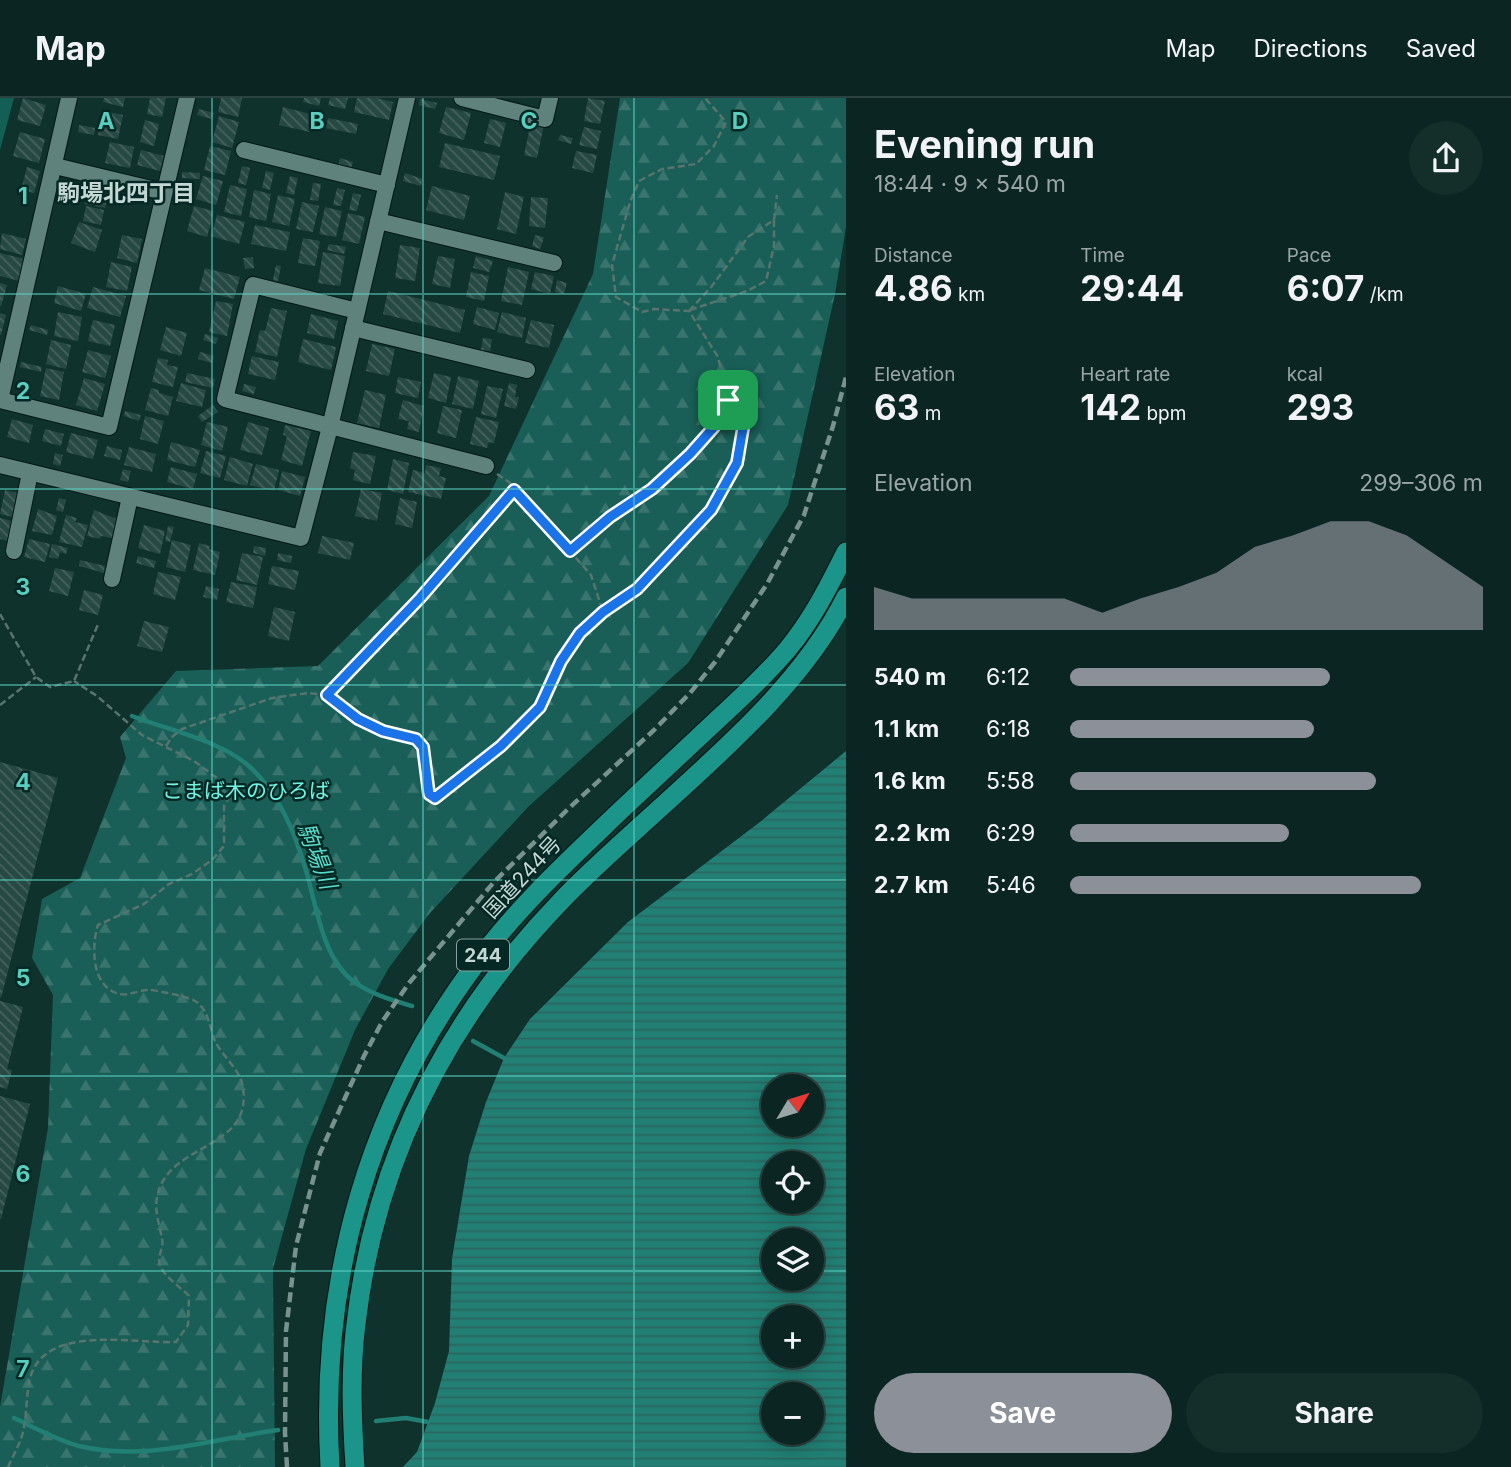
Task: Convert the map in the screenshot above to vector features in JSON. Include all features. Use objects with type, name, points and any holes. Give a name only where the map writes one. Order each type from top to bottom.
[{"type":"highway","name":"国道244号","points":[[330,1467],[329,1369],[345,1255],[356,1202],[386,1121],[426,1039],[483,954],[548,880],[753,686],[787,650],[813,615],[846,552]]},
{"type":"highway","name":"244","points":[[355,1467],[352,1373],[355,1327],[368,1245],[392,1163],[405,1129],[434,1072],[477,1004],[534,931],[562,900],[737,737],[825,635],[846,597]]},
{"type":"street","points":[[69,98],[0,400],[108,427],[187,98]]},
{"type":"street","points":[[0,465],[301,538],[330,427],[407,98]]},
{"type":"street","points":[[462,98],[545,119],[550,98]]},
{"type":"street","points":[[244,150],[387,184]]},
{"type":"street","points":[[55,166],[164,192]]},
{"type":"street","points":[[378,221],[554,263]]},
{"type":"street","points":[[357,311],[253,285],[225,399],[486,466]]},
{"type":"street","points":[[353,328],[527,370]]},
{"type":"street","points":[[14,551],[30,473]]},
{"type":"street","points":[[112,579],[131,497]]},
{"type":"path","points":[[705,98],[726,122],[714,146],[696,164],[662,169],[639,181],[630,202],[612,265],[617,297],[642,312],[654,309],[689,310],[747,291],[766,281],[774,246],[777,195]]},
{"type":"path","points":[[689,310],[712,286],[748,237],[774,220]]},
{"type":"path","points":[[166,746],[182,729],[272,698],[308,693],[327,695],[358,719],[383,731],[416,739],[423,747],[429,794],[435,798],[501,746],[540,707],[561,661],[580,633],[603,612],[637,589],[711,510],[737,463],[743,428],[728,400],[718,358],[689,310]]},
{"type":"path","points":[[570,551],[610,517],[652,489],[690,454],[714,427],[728,400]]},
{"type":"path","points":[[486,466],[509,482],[591,575],[603,612]]},
{"type":"path","points":[[327,695],[420,598],[514,490]]},
{"type":"path","points":[[0,614],[36,677],[50,687],[74,681],[97,696],[142,735],[194,761],[229,787],[231,794],[224,806],[224,846],[212,860],[192,874],[169,884],[144,904],[98,925],[95,960],[102,984],[111,991],[125,995],[151,989],[196,1001],[204,1011],[225,1059],[242,1080],[244,1102],[237,1123],[220,1139],[177,1163],[164,1179],[156,1199],[163,1242],[159,1262],[164,1273],[189,1296],[188,1325],[176,1342],[98,1339],[58,1345],[44,1356],[30,1378],[23,1432],[8,1467]]},
{"type":"path","points":[[74,681],[99,622]]},
{"type":"path","points":[[0,705],[36,677]]},
{"type":"shaded area","points":[[0,98],[14,98],[0,150]]},
{"type":"shaded area","points":[[846,751],[846,1467],[403,1467],[417,1452],[435,1403],[449,1351],[452,1259],[469,1156],[486,1102],[504,1058],[530,1019],[628,922],[760,822]]},
{"type":"green space","name":"こまば木のひろば","points":[[620,98],[846,98],[846,227],[835,294],[788,505],[688,663],[528,807],[430,913],[388,969],[355,1030],[306,1149],[273,1269],[275,1467],[0,1467],[0,1407],[48,1128],[53,995],[32,958],[42,899],[80,878],[126,758],[120,737],[176,671],[318,666],[489,496],[593,274]]},
{"type":"building","points":[[23,98],[46,105],[40,126],[17,120]]},
{"type":"building","points":[[104,98],[125,98],[123,107],[103,102]]},
{"type":"building","points":[[150,98],[166,98],[162,117],[147,114]]},
{"type":"building","points":[[221,98],[242,98],[238,117],[218,112]]},
{"type":"building","points":[[304,98],[321,98],[319,106],[303,102]]},
{"type":"building","points":[[330,98],[348,98],[345,109],[328,105]]},
{"type":"building","points":[[357,98],[393,102],[389,120],[354,112]]},
{"type":"building","points":[[588,98],[605,101],[600,124],[584,121]]},
{"type":"building","points":[[420,99],[437,103],[435,109],[419,105]]},
{"type":"building","points":[[283,107],[314,115],[310,132],[279,125]]},
{"type":"building","points":[[446,107],[471,113],[464,140],[439,133]]},
{"type":"building","points":[[199,109],[214,113],[212,119],[197,115]]},
{"type":"building","points":[[103,111],[123,115],[118,139],[98,135]]},
{"type":"building","points":[[219,116],[239,122],[232,148],[212,142]]},
{"type":"building","points":[[328,118],[358,124],[356,134],[326,128]]},
{"type":"building","points":[[490,119],[506,123],[500,147],[484,143]]},
{"type":"building","points":[[145,120],[159,124],[154,146],[140,142]]},
{"type":"building","points":[[531,122],[544,125],[537,158],[524,155]]},
{"type":"building","points":[[79,125],[95,128],[94,135],[78,132]]},
{"type":"building","points":[[584,127],[601,131],[597,149],[579,145]]},
{"type":"building","points":[[20,132],[45,139],[39,163],[13,156]]},
{"type":"building","points":[[560,135],[573,138],[571,144],[558,140]]},
{"type":"building","points":[[110,142],[134,147],[130,168],[105,163]]},
{"type":"building","points":[[445,143],[500,156],[494,180],[439,167]]},
{"type":"building","points":[[210,146],[231,151],[225,175],[204,170]]},
{"type":"building","points":[[141,150],[164,156],[160,171],[137,165]]},
{"type":"building","points":[[576,151],[597,155],[593,173],[572,168]]},
{"type":"building","points":[[340,158],[353,162],[350,171],[338,167]]},
{"type":"building","points":[[242,166],[250,168],[246,185],[238,183]]},
{"type":"building","points":[[27,167],[40,171],[34,193],[21,190]]},
{"type":"building","points":[[266,171],[274,173],[270,190],[262,188]]},
{"type":"building","points":[[182,172],[200,173],[200,179],[182,178]]},
{"type":"building","points":[[405,173],[423,179],[421,186],[403,181]]},
{"type":"building","points":[[203,176],[223,181],[216,205],[196,199]]},
{"type":"building","points":[[290,176],[298,178],[294,195],[286,193]]},
{"type":"building","points":[[313,183],[321,184],[318,201],[310,200]]},
{"type":"building","points":[[230,185],[247,189],[241,216],[224,212]]},
{"type":"building","points":[[432,186],[470,196],[464,220],[426,210]]},
{"type":"building","points":[[337,188],[345,190],[341,206],[333,205]]},
{"type":"building","points":[[254,190],[271,194],[266,221],[249,217]]},
{"type":"building","points":[[88,192],[108,196],[105,208],[85,204]]},
{"type":"building","points":[[505,192],[524,197],[516,234],[497,229]]},
{"type":"building","points":[[353,193],[361,195],[357,211],[349,210]]},
{"type":"building","points":[[278,195],[295,199],[289,226],[272,222]]},
{"type":"building","points":[[531,197],[548,198],[545,228],[529,226]]},
{"type":"building","points":[[302,202],[319,206],[313,232],[296,229]]},
{"type":"building","points":[[86,206],[104,210],[101,225],[83,221]]},
{"type":"building","points":[[194,206],[214,211],[207,237],[187,231]]},
{"type":"building","points":[[325,207],[342,211],[336,237],[319,234]]},
{"type":"building","points":[[348,213],[365,217],[359,244],[342,240]]},
{"type":"building","points":[[217,215],[245,222],[239,244],[211,236]]},
{"type":"building","points":[[79,222],[102,230],[95,252],[71,243]]},
{"type":"building","points":[[255,225],[290,232],[286,251],[251,244]]},
{"type":"building","points":[[2,233],[26,239],[22,255],[0,249]]},
{"type":"building","points":[[122,235],[142,239],[137,263],[117,258]]},
{"type":"building","points":[[535,235],[544,237],[540,249],[532,246]]},
{"type":"building","points":[[303,238],[320,241],[315,266],[298,263]]},
{"type":"building","points":[[329,244],[346,247],[344,254],[327,250]]},
{"type":"building","points":[[400,245],[420,248],[415,281],[395,278]]},
{"type":"building","points":[[323,252],[345,256],[340,286],[318,283]]},
{"type":"building","points":[[0,253],[25,259],[19,281],[0,276]]},
{"type":"building","points":[[438,256],[455,259],[450,288],[432,284]]},
{"type":"building","points":[[476,256],[493,261],[489,272],[473,268]]},
{"type":"building","points":[[253,257],[254,268],[245,269],[243,258]]},
{"type":"building","points":[[111,262],[132,267],[127,291],[106,287]]},
{"type":"building","points":[[276,265],[281,266],[278,281],[273,280]]},
{"type":"building","points":[[508,267],[529,272],[522,305],[501,301]]},
{"type":"building","points":[[205,268],[240,277],[234,299],[199,290]]},
{"type":"building","points":[[471,272],[489,276],[484,301],[466,297]]},
{"type":"building","points":[[535,272],[554,276],[550,294],[531,289]]},
{"type":"building","points":[[557,280],[567,283],[564,294],[555,292]]},
{"type":"building","points":[[0,283],[7,285],[1,306],[0,306]]},
{"type":"building","points":[[58,286],[86,294],[81,311],[54,303]]},
{"type":"building","points":[[93,287],[126,296],[120,317],[87,308]]},
{"type":"building","points":[[388,291],[465,310],[460,333],[383,314]]},
{"type":"building","points":[[216,301],[233,304],[227,336],[209,332]]},
{"type":"building","points":[[477,307],[499,313],[495,330],[473,324]]},
{"type":"building","points":[[271,308],[287,311],[277,357],[255,352],[260,330],[265,331]]},
{"type":"building","points":[[58,312],[82,317],[78,341],[54,336]]},
{"type":"building","points":[[502,312],[526,318],[522,338],[497,332]]},
{"type":"building","points":[[0,313],[6,315],[1,335],[0,335]]},
{"type":"building","points":[[311,314],[338,321],[334,339],[307,333]]},
{"type":"building","points":[[93,320],[115,325],[110,346],[88,341]]},
{"type":"building","points":[[531,320],[554,325],[549,348],[525,343]]},
{"type":"building","points":[[31,325],[48,330],[47,335],[29,330]]},
{"type":"building","points":[[166,327],[187,333],[181,356],[160,350]]},
{"type":"building","points":[[205,334],[218,338],[216,344],[203,340]]},
{"type":"building","points":[[483,338],[492,339],[490,351],[481,350]]},
{"type":"building","points":[[303,339],[336,347],[331,370],[298,362]]},
{"type":"building","points":[[51,340],[71,345],[66,369],[46,364]]},
{"type":"building","points":[[372,344],[395,349],[389,376],[366,371]]},
{"type":"building","points":[[88,350],[111,356],[105,378],[82,372]]},
{"type":"building","points":[[200,352],[214,356],[212,363],[198,359]]},
{"type":"building","points":[[252,356],[279,362],[275,380],[248,374]]},
{"type":"building","points":[[158,358],[168,360],[167,365],[178,367],[173,387],[152,382]]},
{"type":"building","points":[[21,362],[42,367],[41,372],[20,367]]},
{"type":"building","points":[[46,368],[64,372],[59,400],[40,396]]},
{"type":"building","points":[[187,373],[215,379],[213,388],[185,382]]},
{"type":"building","points":[[434,373],[451,377],[446,403],[428,398]]},
{"type":"building","points":[[458,376],[479,381],[473,409],[452,404]]},
{"type":"building","points":[[398,377],[421,382],[418,398],[395,393]]},
{"type":"building","points":[[84,378],[105,384],[97,411],[76,405]]},
{"type":"building","points":[[181,383],[206,390],[202,407],[176,401]]},
{"type":"building","points":[[509,383],[517,385],[515,397],[519,397],[516,409],[504,406]]},
{"type":"building","points":[[244,384],[256,387],[254,394],[242,391]]},
{"type":"building","points":[[487,386],[503,389],[496,418],[481,414]]},
{"type":"building","points":[[151,388],[173,397],[168,416],[145,410]]},
{"type":"building","points":[[365,390],[386,395],[379,428],[357,423]]},
{"type":"building","points":[[403,400],[424,406],[419,432],[407,429],[409,421],[398,419]]},
{"type":"building","points":[[213,405],[218,412],[202,422],[198,416]]},
{"type":"building","points":[[443,406],[462,410],[456,438],[437,433]]},
{"type":"building","points":[[125,411],[141,415],[139,421],[124,416]]},
{"type":"building","points":[[145,416],[164,421],[158,444],[140,439]]},
{"type":"building","points":[[476,417],[499,422],[494,443],[489,442],[487,448],[470,444]]},
{"type":"building","points":[[12,419],[33,425],[29,443],[7,437]]},
{"type":"building","points":[[207,422],[228,427],[222,451],[201,445]]},
{"type":"building","points":[[248,422],[269,428],[262,455],[240,450]]},
{"type":"building","points":[[285,425],[311,431],[302,466],[281,460],[287,436],[283,435]]},
{"type":"building","points":[[45,429],[64,434],[61,446],[42,441]]},
{"type":"building","points":[[71,433],[98,440],[93,459],[66,452]]},
{"type":"building","points":[[171,442],[200,450],[195,467],[167,460]]},
{"type":"building","points":[[107,446],[122,450],[120,460],[104,456]]},
{"type":"building","points":[[129,447],[156,454],[152,472],[124,465]]},
{"type":"building","points":[[206,451],[226,456],[220,478],[200,473]]},
{"type":"building","points":[[353,452],[376,456],[370,484],[353,480],[355,470],[350,468]]},
{"type":"building","points":[[55,453],[63,455],[60,466],[53,464]]},
{"type":"building","points":[[230,457],[253,464],[247,486],[224,480]]},
{"type":"building","points":[[393,459],[409,463],[403,494],[387,490]]},
{"type":"building","points":[[256,464],[279,470],[274,491],[250,485]]},
{"type":"building","points":[[426,465],[441,468],[439,476],[446,478],[441,499],[408,492],[413,470],[425,473]]},
{"type":"building","points":[[171,467],[197,474],[193,489],[167,482]]},
{"type":"building","points":[[123,469],[131,471],[128,482],[120,480]]},
{"type":"building","points":[[282,471],[305,477],[300,496],[278,490]]},
{"type":"building","points":[[361,489],[382,493],[377,521],[355,516]]},
{"type":"building","points":[[5,490],[22,494],[17,518],[0,514]]},
{"type":"building","points":[[59,498],[66,500],[63,512],[56,510]]},
{"type":"building","points":[[400,498],[417,502],[412,528],[395,524]]},
{"type":"building","points":[[38,509],[57,516],[52,535],[32,531]]},
{"type":"building","points":[[94,510],[117,519],[112,538],[87,536]]},
{"type":"building","points":[[66,515],[77,518],[75,522],[88,525],[82,547],[59,542]]},
{"type":"building","points":[[0,518],[16,522],[11,542],[0,539]]},
{"type":"building","points":[[144,525],[165,531],[160,554],[138,548]]},
{"type":"building","points":[[168,526],[174,527],[170,542],[165,541]]},
{"type":"building","points":[[322,536],[354,543],[350,560],[318,553]]},
{"type":"building","points":[[29,539],[50,544],[45,562],[24,557]]},
{"type":"building","points":[[172,540],[191,545],[185,572],[166,567]]},
{"type":"building","points":[[199,543],[220,552],[215,575],[193,570]]},
{"type":"building","points":[[52,544],[68,548],[66,554],[60,552],[58,559],[49,557]]},
{"type":"building","points":[[254,546],[266,548],[265,556],[253,553]]},
{"type":"building","points":[[242,553],[263,557],[257,585],[236,580]]},
{"type":"building","points":[[278,553],[292,556],[291,563],[277,560]]},
{"type":"building","points":[[138,556],[156,561],[154,568],[136,563]]},
{"type":"building","points":[[80,560],[105,566],[104,573],[79,566]]},
{"type":"building","points":[[272,566],[299,571],[295,590],[268,584]]},
{"type":"building","points":[[55,568],[74,572],[68,596],[49,591]]},
{"type":"building","points":[[158,572],[181,577],[175,600],[153,594]]},
{"type":"building","points":[[231,582],[257,587],[253,608],[226,602]]},
{"type":"building","points":[[206,586],[219,589],[217,600],[203,597]]},
{"type":"building","points":[[84,590],[103,595],[98,615],[79,610]]},
{"type":"building","points":[[274,607],[295,612],[289,641],[268,636]]},
{"type":"building","points":[[144,621],[169,627],[162,652],[137,646]]},
{"type":"building","points":[[0,762],[58,778],[1,998],[0,998]]},
{"type":"building","points":[[0,1001],[23,1007],[7,1069],[12,1070],[7,1089],[0,1087]]},
{"type":"building","points":[[0,1096],[30,1104],[1,1219],[0,1219]]},
{"type":"waterway","name":"駒場川","points":[[132,716],[210,743],[250,767],[270,790],[292,831],[323,932],[335,960],[360,986],[412,1006]]},
{"type":"waterway","name":"駒場川","points":[[473,1041],[504,1058]]},
{"type":"waterway","points":[[14,1418],[79,1446],[129,1452],[178,1447],[278,1430]]},
{"type":"waterway","points":[[376,1421],[406,1418],[428,1422]]},
{"type":"railway","points":[[287,1467],[286,1331],[296,1246],[320,1153],[364,1056],[382,1022],[409,983],[494,882],[653,731],[690,693],[715,662],[767,584],[804,515],[846,377]]},
{"type":"district","name":"駒場北四丁目","points":[[126,193]]},
{"type":"route","points":[[728,400],[743,428],[737,463],[711,510],[637,589],[603,612],[580,633],[561,661],[540,707],[501,746],[476,763],[435,798],[429,794],[423,747],[416,739],[383,731],[358,719],[327,695],[420,598],[514,490],[570,551],[610,517],[652,489],[690,454],[714,427],[728,400]]}]
